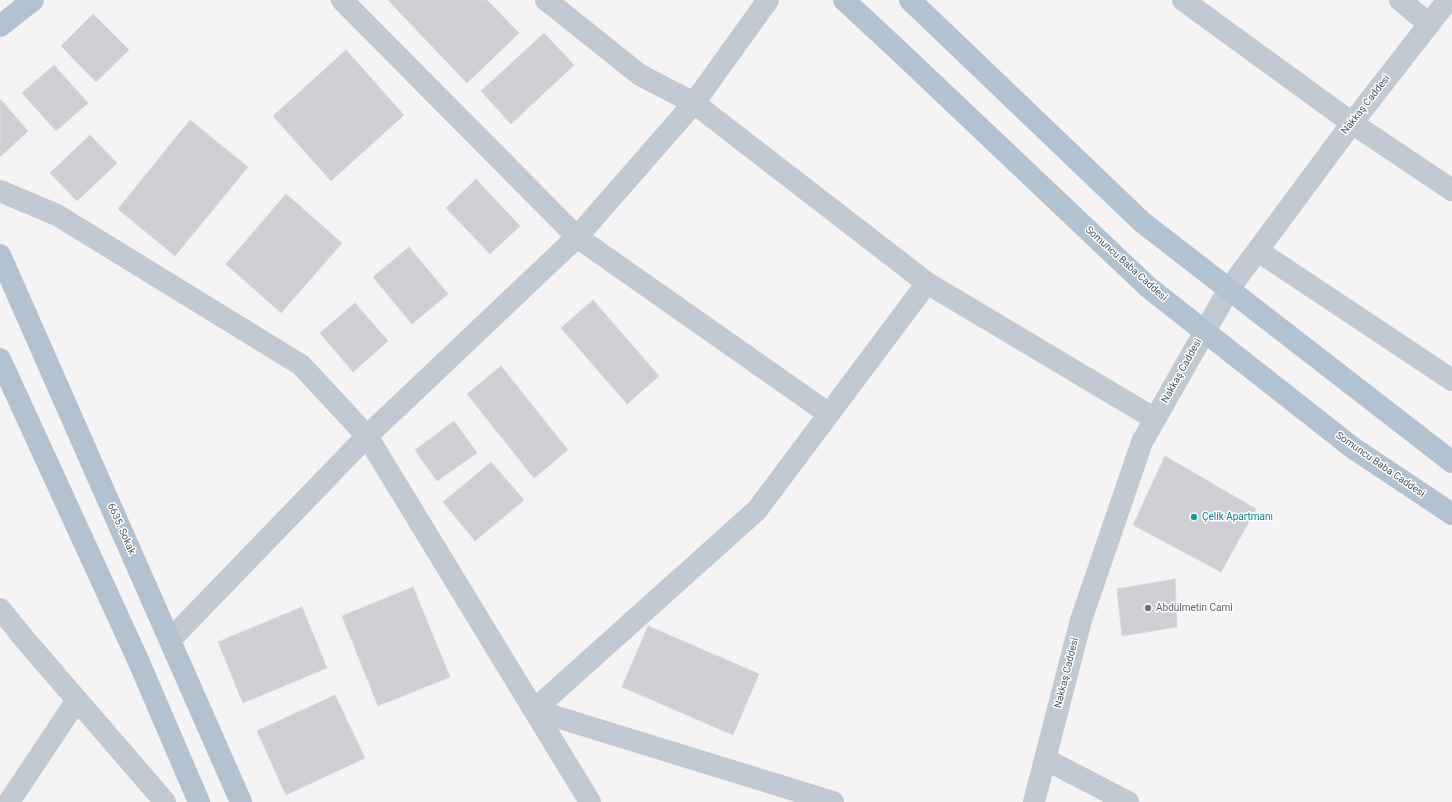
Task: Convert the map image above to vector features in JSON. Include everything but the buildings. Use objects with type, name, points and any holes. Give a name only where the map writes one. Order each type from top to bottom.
[{"type":"main road","points":[[0,26],[33,0]]},
{"type":"main road","name":"Somuncu Baba Caddesi","points":[[844,0],[1148,287],[1353,448],[1452,514]]},
{"type":"main road","points":[[910,0],[1142,222],[1452,462]]},
{"type":"main road","name":"6635. Sokak","points":[[0,255],[242,802]]},
{"type":"main road","points":[[0,359],[138,660],[200,802]]},
{"type":"street","points":[[342,0],[577,237],[829,414]]},
{"type":"street","points":[[546,0],[640,75],[694,104],[927,283],[1155,419]]},
{"type":"street","points":[[170,640],[367,436],[577,237],[694,104],[768,0]]},
{"type":"street","points":[[1183,0],[1352,123],[1452,190]]},
{"type":"street","points":[[1400,0],[1429,24]]},
{"type":"street","name":"Nakkaş Caddesi","points":[[1034,802],[1081,620],[1142,442],[1229,289],[1352,123],[1448,0]]},
{"type":"street","points":[[0,191],[57,215],[301,365],[367,436],[590,802]]},
{"type":"street","points":[[1258,251],[1452,380]]},
{"type":"street","points":[[534,710],[757,510],[927,283]]},
{"type":"street","points":[[0,609],[165,802]]},
{"type":"street","points":[[9,802],[77,700]]},
{"type":"street","points":[[534,710],[833,802]]},
{"type":"street","points":[[1045,759],[1128,802]]},
{"type":"place","name":"Çelik Apartmanı","points":[[1194,517]]},
{"type":"place","name":"Abdülmetin Cami","points":[[1148,608]]}]
